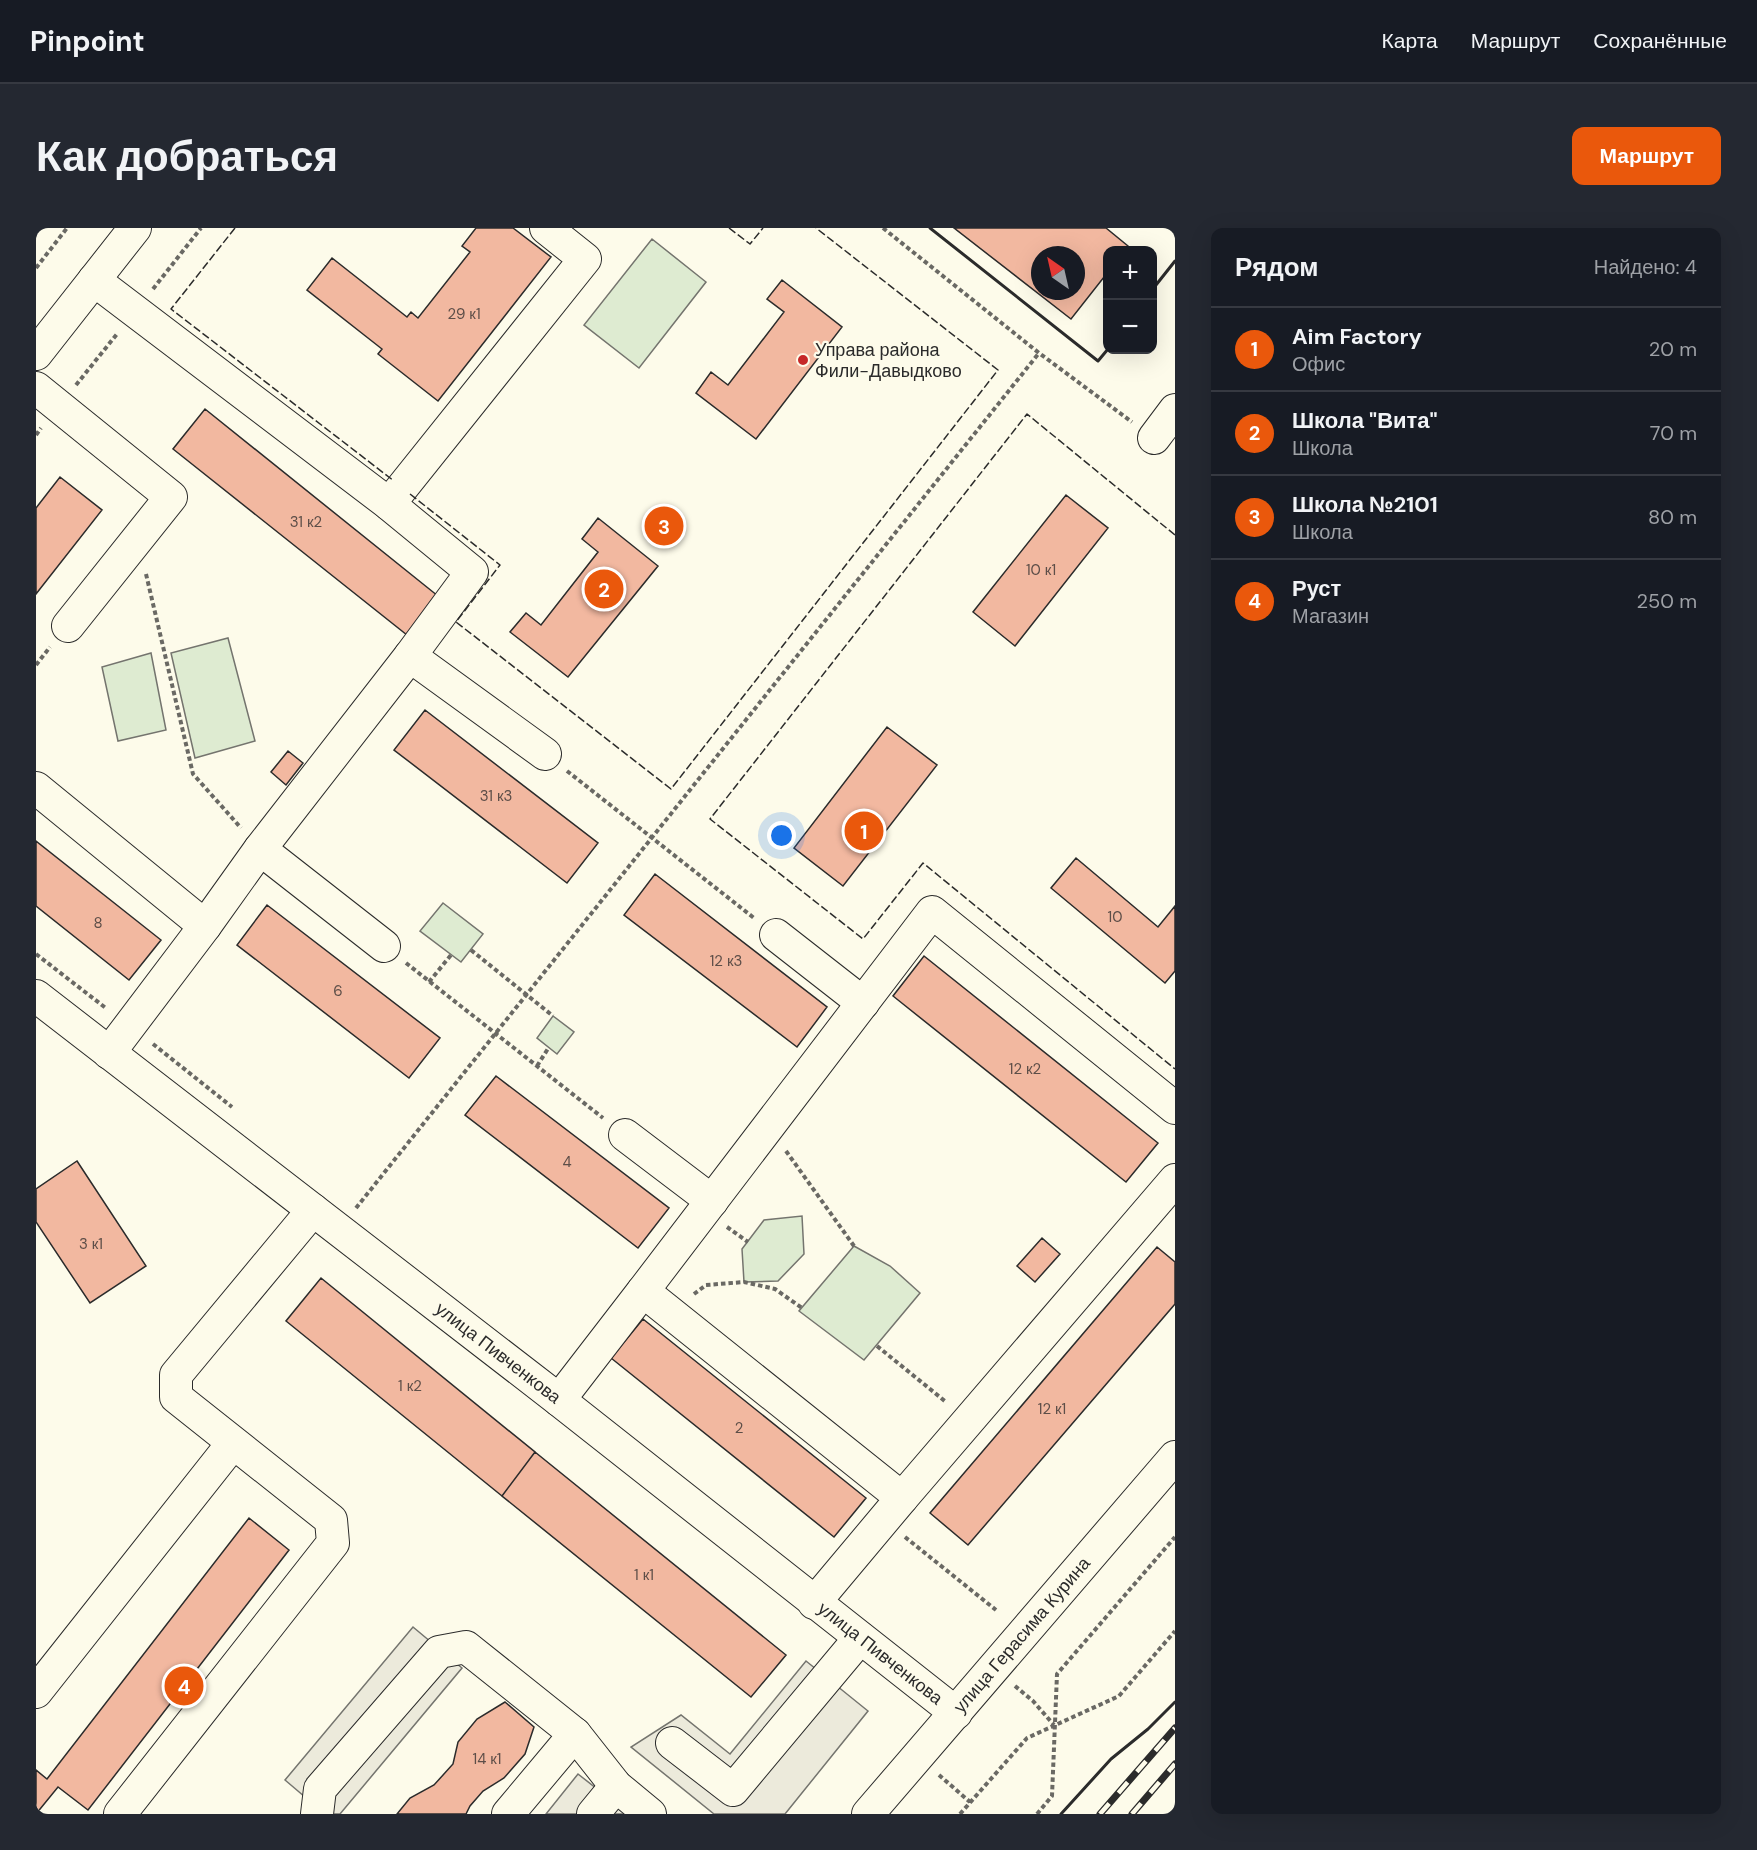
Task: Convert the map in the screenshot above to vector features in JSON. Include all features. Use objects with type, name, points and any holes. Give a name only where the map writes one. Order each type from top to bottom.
[{"type":"street","points":[[36,354],[135,228]]},
{"type":"street","points":[[389,504],[585,259],[546,228]]},
{"type":"street","points":[[94,280],[389,504],[472,572],[410,656],[260,849],[109,1053]]},
{"type":"street","points":[[36,388],[171,497],[68,626]]},
{"type":"street","points":[[1154,438],[1175,410]]},
{"type":"street","points":[[410,656],[544,754]]},
{"type":"street","points":[[36,788],[205,926]]},
{"type":"street","points":[[260,849],[384,946]]},
{"type":"street","points":[[559,1401],[932,912],[1175,1108]]},
{"type":"street","points":[[776,935],[863,1004]]},
{"type":"street","name":"улица Пивченкова","points":[[36,996],[559,1401],[956,1713]]},
{"type":"street","points":[[625,1135],[712,1201]]},
{"type":"street","points":[[814,1603],[1175,1180]]},
{"type":"street","points":[[120,1814],[333,1543],[331,1520],[176,1397],[176,1375],[313,1210]]},
{"type":"street","points":[[643,1292],[670,1313],[892,1509]]},
{"type":"street","points":[[36,1692],[233,1443]]},
{"type":"street","name":"улица Герасима Курина","points":[[868,1814],[1175,1457]]},
{"type":"street","points":[[672,1743],[733,1790],[860,1638]]},
{"type":"street","points":[[317,1814],[320,1790],[439,1652],[466,1647],[575,1734],[616,1786],[650,1814]]},
{"type":"street","points":[[508,1814],[575,1734]]},
{"type":"street","points":[[593,1814],[616,1786]]},
{"type":"path","points":[[36,268],[67,228]]},
{"type":"path","points":[[883,228],[1039,353],[1154,438]]},
{"type":"path","points":[[339,1230],[1039,353]]},
{"type":"path","points":[[138,539],[193,774],[260,849]]},
{"type":"path","points":[[544,754],[776,935]]},
{"type":"path","points":[[384,946],[625,1135]]},
{"type":"path","points":[[471,950],[553,1016]]},
{"type":"path","points":[[36,954],[129,1026]]},
{"type":"path","points":[[429,982],[451,955]]},
{"type":"path","points":[[537,1066],[549,1047]]},
{"type":"path","points":[[769,1127],[854,1246]]},
{"type":"path","points":[[670,1313],[706,1285],[744,1282],[775,1289],[802,1308]]},
{"type":"path","points":[[877,1346],[969,1420]]},
{"type":"path","points":[[892,1509],[996,1610]]},
{"type":"path","points":[[1037,1814],[1052,1796],[1057,1674],[1175,1537]]},
{"type":"path","points":[[960,1814],[1027,1738],[1119,1696],[1175,1631]]},
{"type":"path","points":[[1011,1682],[1055,1725]]},
{"type":"path","points":[[936,1773],[970,1802]]},
{"type":"green space","points":[[652,239],[706,282],[639,368],[584,325]]},
{"type":"green space","points":[[228,638],[255,741],[195,758],[171,653]]},
{"type":"green space","points":[[151,653],[166,730],[118,741],[102,667]]},
{"type":"green space","points":[[443,903],[483,934],[461,962],[420,931]]},
{"type":"green space","points":[[553,1016],[574,1032],[557,1054],[537,1038]]},
{"type":"green space","points":[[802,1216],[804,1254],[778,1281],[744,1282],[742,1249],[764,1220]]},
{"type":"green space","points":[[854,1246],[890,1266],[920,1293],[864,1360],[799,1311]]},
{"type":"shaded area","points":[[413,1627],[462,1668],[340,1814],[325,1814],[285,1780]]},
{"type":"shaded area","points":[[806,1661],[868,1711],[785,1814],[714,1814],[631,1747],[681,1715],[730,1754]]},
{"type":"shaded area","points":[[578,1774],[629,1814],[546,1814]]},
{"type":"building","points":[[476,228],[513,228],[551,257],[438,401],[378,354],[382,349],[307,290],[332,258],[407,317],[411,312],[418,318],[470,252],[462,246]]},
{"type":"building","points":[[954,228],[1106,228],[1128,246],[1103,246],[1103,278],[1071,319],[1047,300],[1085,300],[1085,246],[1031,246],[1031,288]]},
{"type":"building","points":[[782,280],[842,327],[756,439],[696,393],[711,372],[728,385],[784,312],[767,299]]},
{"type":"building","points":[[205,409],[438,596],[407,635],[173,449]]},
{"type":"building","points":[[60,477],[102,510],[36,594],[36,508]]},
{"type":"building","points":[[1066,495],[1108,528],[1015,646],[973,612]]},
{"type":"building","points":[[598,518],[658,566],[568,677],[510,632],[526,613],[541,625],[598,552],[582,539]]},
{"type":"building","points":[[425,710],[598,843],[567,883],[394,750]]},
{"type":"building","points":[[887,727],[937,765],[843,886],[794,848]]},
{"type":"building","points":[[288,751],[303,763],[286,785],[271,772]]},
{"type":"building","points":[[36,841],[161,940],[129,980],[36,906]]},
{"type":"building","points":[[1076,858],[1158,927],[1175,906],[1175,971],[1165,983],[1051,888]]},
{"type":"building","points":[[655,874],[827,1007],[797,1047],[624,915]]},
{"type":"building","points":[[267,905],[440,1038],[409,1078],[237,945]]},
{"type":"building","points":[[924,956],[1158,1143],[1126,1182],[893,996]]},
{"type":"building","points":[[496,1076],[669,1208],[638,1248],[465,1115]]},
{"type":"building","points":[[77,1161],[146,1266],[90,1303],[36,1222],[36,1189]]},
{"type":"building","points":[[1042,1238],[1060,1254],[1035,1282],[1017,1266]]},
{"type":"building","points":[[1157,1247],[1175,1262],[1175,1304],[968,1545],[930,1513]]},
{"type":"building","points":[[321,1278],[535,1452],[502,1496],[286,1321]]},
{"type":"building","points":[[643,1319],[866,1498],[834,1537],[611,1358]]},
{"type":"building","points":[[535,1452],[786,1655],[751,1697],[502,1496]]},
{"type":"building","points":[[249,1518],[289,1550],[88,1810],[58,1787],[36,1814],[36,1770],[47,1779]]},
{"type":"building","points":[[505,1702],[534,1727],[525,1754],[504,1778],[483,1791],[466,1814],[397,1814],[410,1798],[434,1785],[453,1764],[458,1742],[477,1719]]},
{"type":"railway","points":[[1100,1814],[1175,1728]]},
{"type":"railway","points":[[1132,1814],[1175,1764]]},
{"type":"fence","points":[[235,228],[171,309],[394,481]]},
{"type":"fence","points":[[729,228],[750,244],[763,228]]},
{"type":"fence","points":[[410,494],[500,565],[456,622],[671,789],[998,370],[816,228]]},
{"type":"fence","points":[[1175,535],[1027,414],[710,819],[863,939],[923,863],[1175,1069]]},
{"type":"wall","points":[[930,228],[1098,361],[1104,354]]},
{"type":"wall","points":[[1157,284],[1175,261]]},
{"type":"wall","points":[[1061,1814],[1111,1759],[1148,1729],[1175,1702]]},
{"type":"place","name":"Управа района Фили-Давыдково","points":[[803,360]]},
{"type":"place","name":"Школа №2101","points":[[664,526]]},
{"type":"place","name":"Школа \"Вита\"","points":[[604,589]]},
{"type":"place","name":"Aim Factory","points":[[864,831]]},
{"type":"place","name":"Руст","points":[[184,1686]]}]
